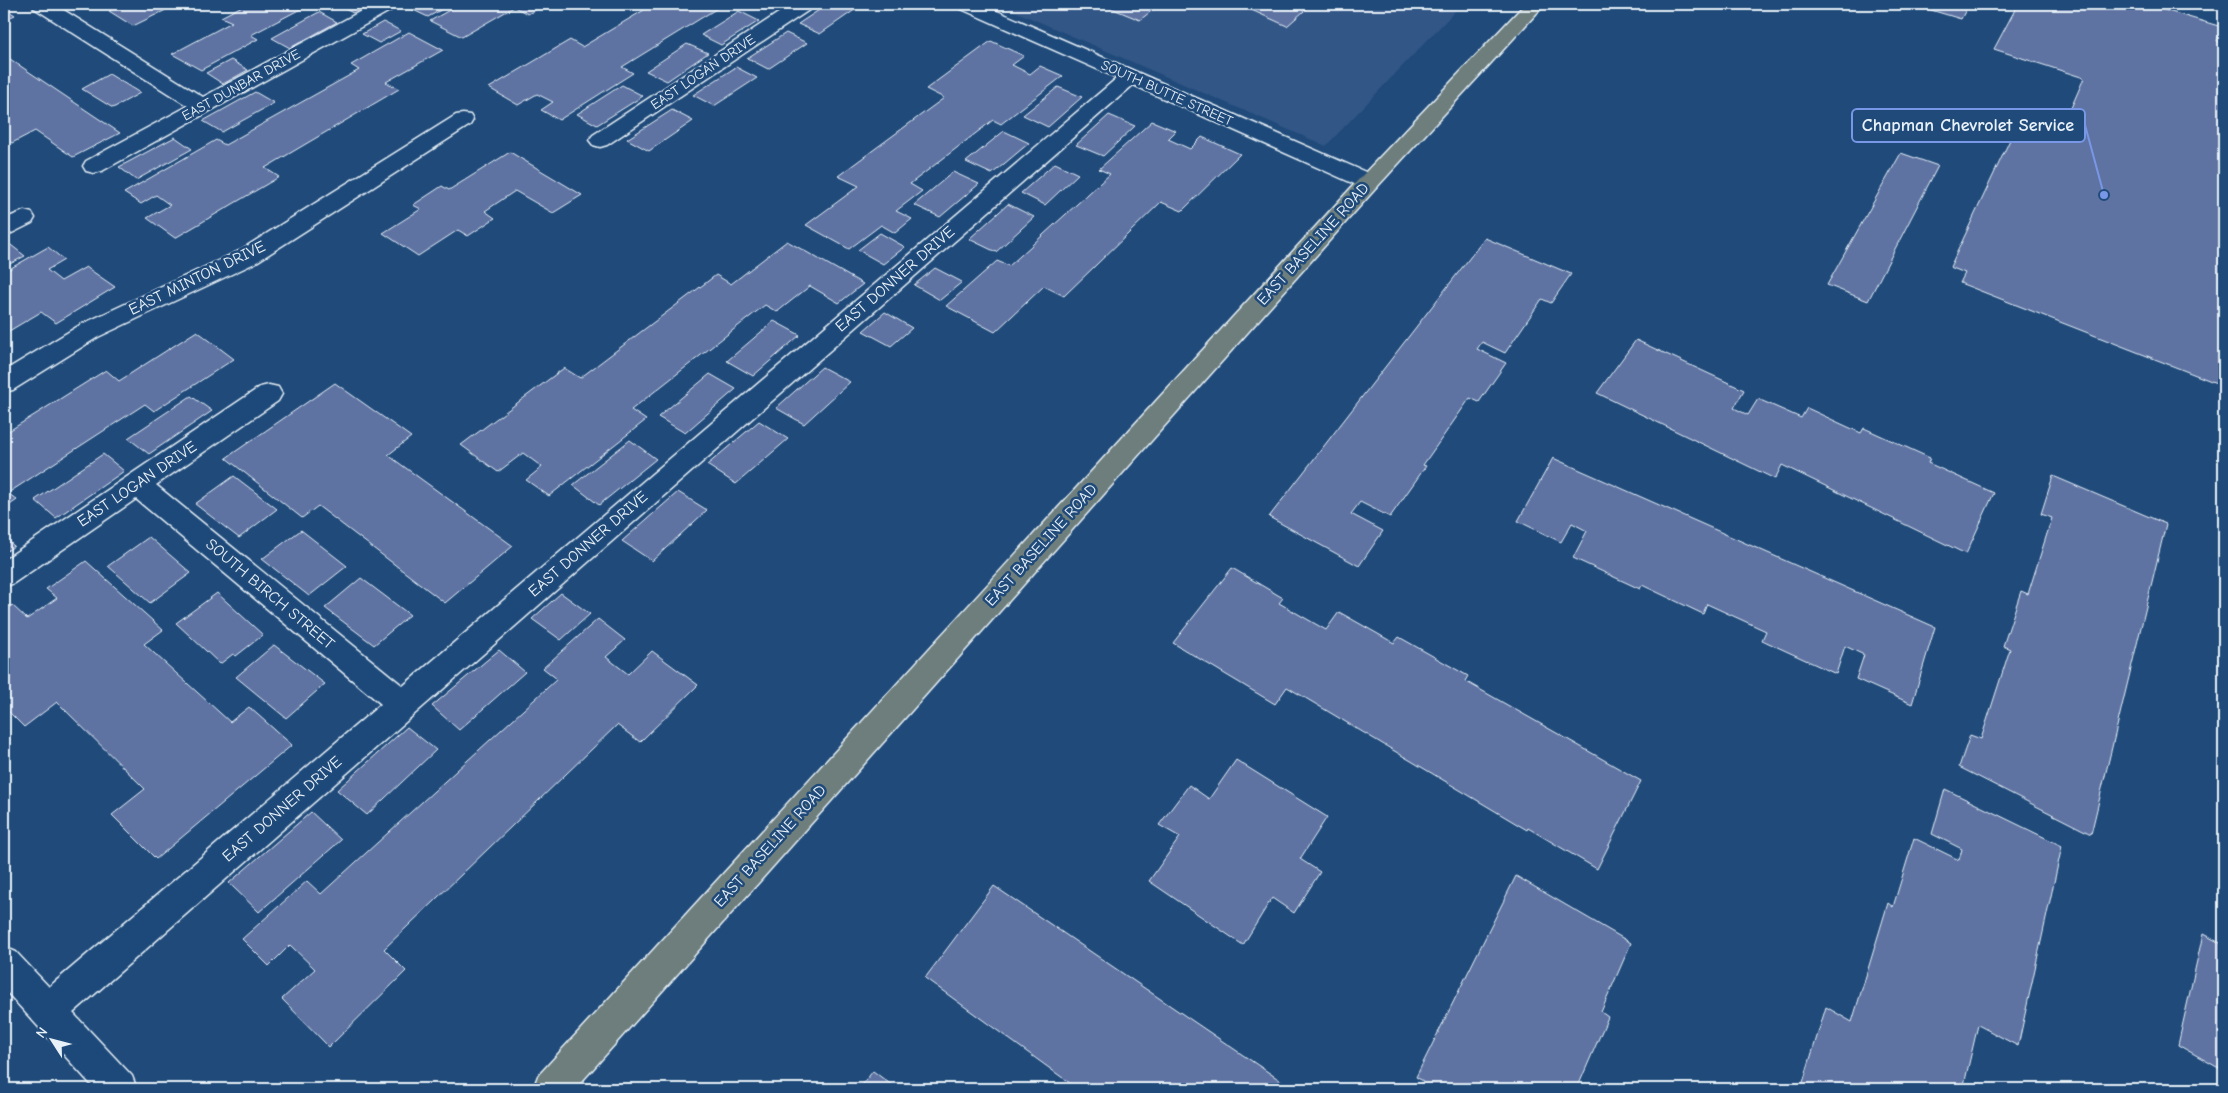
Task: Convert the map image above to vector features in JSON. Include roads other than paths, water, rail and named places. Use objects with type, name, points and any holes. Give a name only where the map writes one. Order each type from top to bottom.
[{"type":"main road","name":"EAST BASELINE ROAD","points":[[551,1089],[1368,182],[1535,4]]},
{"type":"street","points":[[41,4],[203,106]]},
{"type":"street","name":"EAST DUNBAR DRIVE","points":[[94,166],[388,4]]},
{"type":"street","name":"EAST LOGAN DRIVE","points":[[600,140],[805,4]]},
{"type":"street","name":"SOUTH BUTTE STREET","points":[[966,4],[1368,182]]},
{"type":"street","name":"EAST DONNER DRIVE","points":[[47,1012],[1130,77]]},
{"type":"street","name":"EAST MINTON DRIVE","points":[[4,383],[89,332],[246,257],[463,120]]},
{"type":"street","points":[[4,229],[24,218]]},
{"type":"street","name":"EAST LOGAN DRIVE","points":[[4,574],[270,394]]},
{"type":"street","name":"SOUTH BIRCH STREET","points":[[137,484],[403,704]]},
{"type":"street","points":[[4,964],[119,1089]]},
{"type":"place","name":"Chapman Chevrolet Service","points":[[2104,195]]}]
